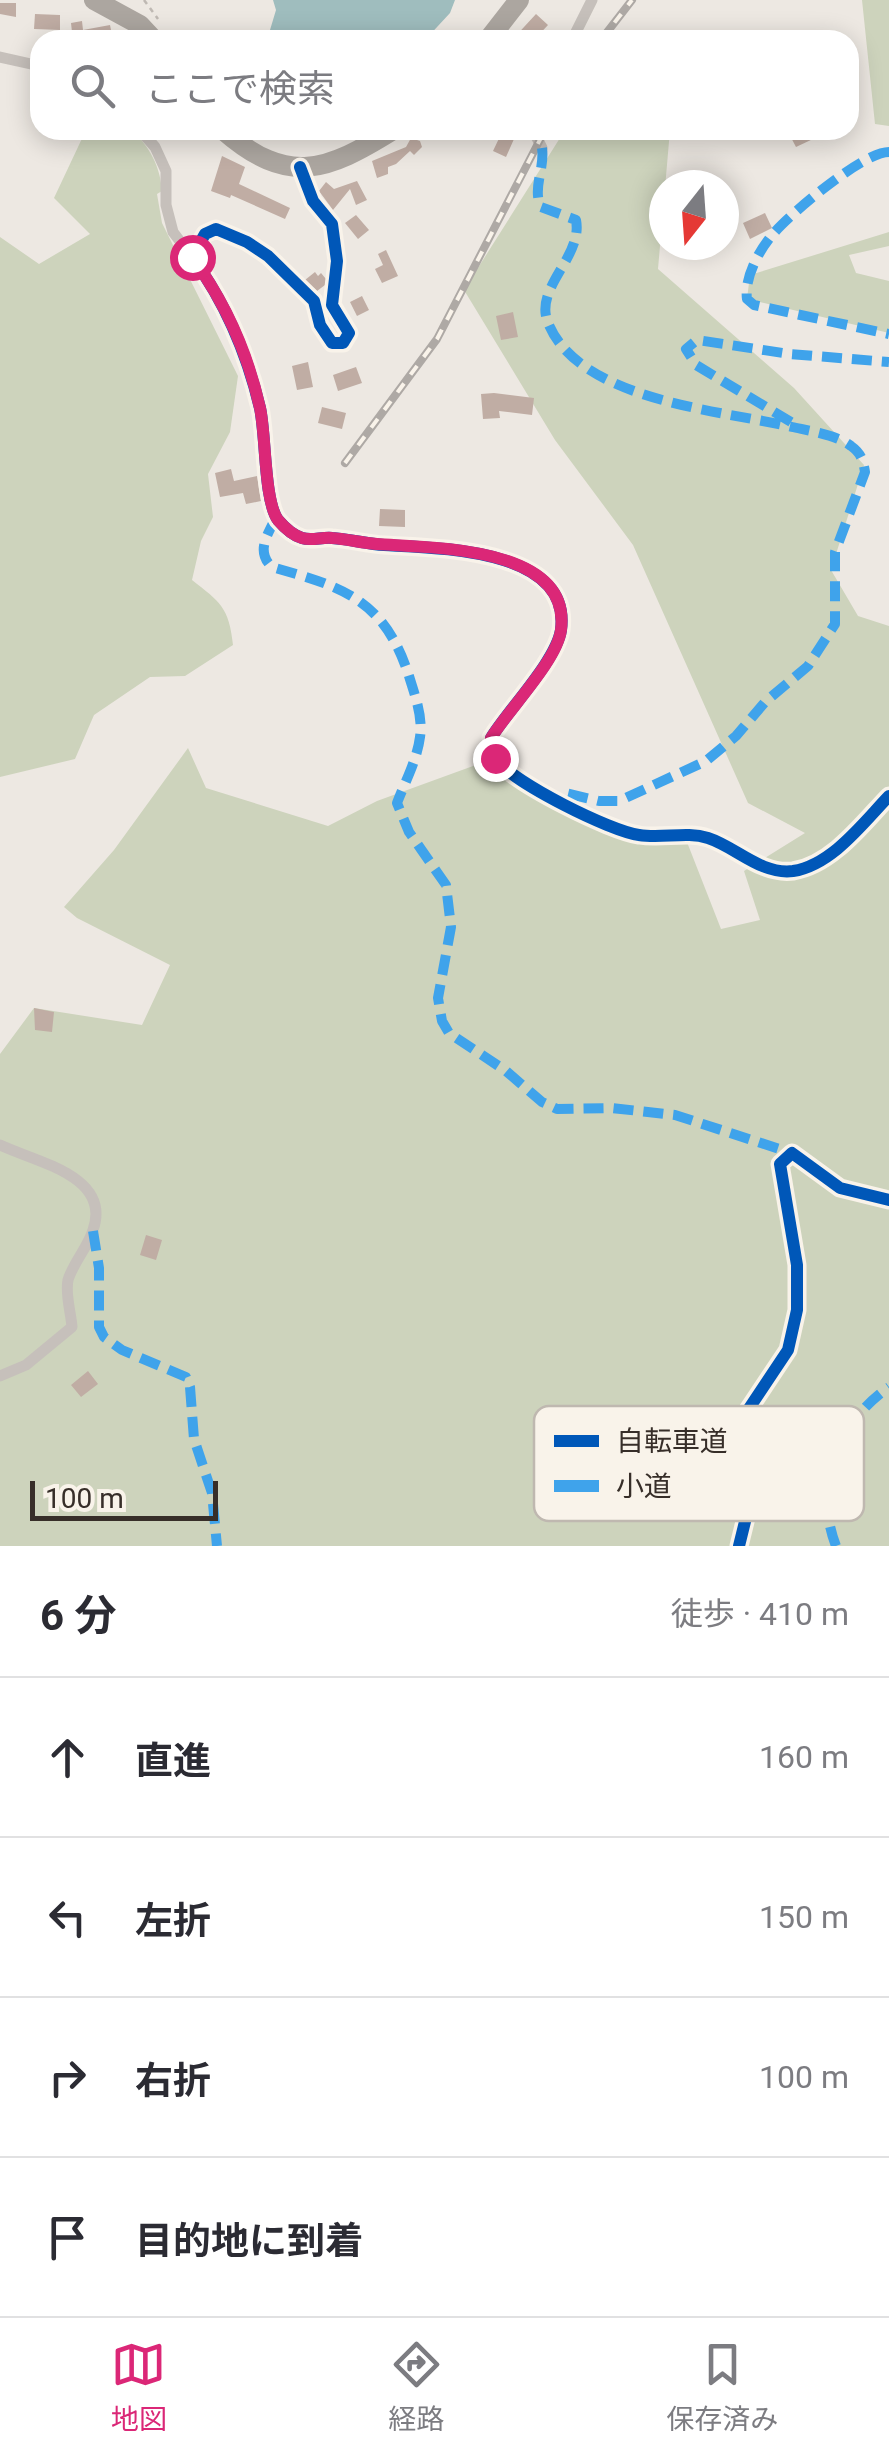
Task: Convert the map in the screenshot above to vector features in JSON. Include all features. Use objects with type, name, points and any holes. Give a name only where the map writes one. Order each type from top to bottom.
[{"type":"highway","points":[[94,0],[145,30]]},
{"type":"highway","points":[[496,30],[519,0]]},
{"type":"highway","points":[[235,140],[270,161],[300,168],[348,158],[378,140]]},
{"type":"street","points":[[577,30],[592,0]]},
{"type":"street","points":[[0,57],[30,64]]},
{"type":"street","points":[[149,140],[166,171],[166,205],[173,232],[210,282],[252,376],[261,413],[272,509],[290,532],[304,539],[479,552],[535,576],[551,589],[561,632],[530,685],[491,738],[495,758],[522,782],[620,830],[639,836],[696,835],[712,839],[782,872],[816,863],[848,839],[889,796]]},
{"type":"street","points":[[538,140],[542,148]]},
{"type":"street","points":[[192,257],[205,234],[216,229],[247,242],[268,256],[314,300],[320,325],[332,342],[342,344],[348,333],[332,305],[338,261],[332,224],[313,201],[300,168]]},
{"type":"street","points":[[0,1145],[71,1175],[90,1191],[97,1213],[93,1231],[68,1280],[72,1327],[26,1365],[0,1376]]},
{"type":"street","points":[[751,1406],[788,1350],[797,1310],[796,1265],[780,1164],[792,1153],[840,1188],[889,1200]]},
{"type":"street","points":[[739,1546],[745,1521]]},
{"type":"green space","points":[[862,0],[889,0],[889,126],[875,124]]},
{"type":"green space","points":[[81,140],[141,140],[156,165],[162,191],[157,194],[162,223],[238,376],[230,432],[208,474],[213,517],[201,541],[192,580],[222,606],[233,645],[185,676],[150,677],[94,715],[75,759],[0,777],[0,237],[39,264],[90,234],[54,198]]},
{"type":"green space","points":[[559,140],[669,140],[667,170],[649,170],[649,260],[659,260],[658,269],[794,388],[864,465],[831,570],[858,616],[889,626],[889,1546],[0,1546],[0,1054],[34,1008],[142,1025],[170,965],[77,918],[64,907],[114,850],[188,748],[206,788],[328,826],[377,801],[495,758],[535,792],[639,835],[685,837],[721,929],[760,920],[744,871],[805,833],[748,803],[633,545],[555,440],[464,290]]},
{"type":"green space","points":[[889,232],[889,246],[849,255],[856,273],[889,281],[889,333],[747,299],[750,275]]},
{"type":"water","points":[[273,0],[455,0],[450,13],[434,30],[270,30],[276,10]]},
{"type":"building","points":[[0,3],[16,3],[16,17],[0,14]]},
{"type":"building","points":[[35,14],[60,15],[60,30],[34,29]]},
{"type":"building","points":[[536,14],[548,25],[543,30],[521,30]]},
{"type":"building","points":[[82,21],[83,30],[72,30],[71,23]]},
{"type":"building","points":[[110,25],[111,30],[83,30]]},
{"type":"building","points":[[410,140],[417,140],[422,147],[414,155],[410,151],[388,167],[388,174],[377,178],[372,161],[406,147]]},
{"type":"building","points":[[498,140],[514,140],[506,157],[493,151]]},
{"type":"building","points":[[792,140],[811,140],[796,147]]},
{"type":"building","points":[[222,156],[245,167],[239,184],[290,208],[285,219],[231,195],[230,198],[211,191]]},
{"type":"building","points":[[357,181],[367,200],[356,205],[350,189],[333,210],[319,191],[326,182],[334,189]]},
{"type":"building","points":[[765,213],[772,228],[750,239],[743,223]]},
{"type":"building","points":[[356,215],[369,230],[358,239],[345,223]]},
{"type":"building","points":[[386,250],[398,276],[382,283],[375,269],[383,265],[378,254]]},
{"type":"building","points":[[315,272],[326,279],[317,291],[305,280]]},
{"type":"building","points":[[362,296],[369,310],[357,316],[350,302]]},
{"type":"building","points":[[513,312],[518,337],[501,340],[496,316]]},
{"type":"building","points":[[308,362],[313,387],[297,390],[292,366]]},
{"type":"building","points":[[356,367],[362,383],[338,391],[333,375]]},
{"type":"building","points":[[481,394],[534,398],[532,415],[499,411],[500,418],[483,419]]},
{"type":"building","points":[[322,407],[346,413],[342,429],[318,423]]},
{"type":"building","points":[[231,469],[234,481],[257,476],[261,501],[246,504],[243,493],[220,497],[215,473]]},
{"type":"building","points":[[380,509],[405,510],[405,527],[379,526]]},
{"type":"building","points":[[34,1008],[54,1012],[52,1032],[35,1030]]},
{"type":"building","points":[[146,1235],[162,1240],[156,1260],[140,1255]]},
{"type":"building","points":[[88,1371],[98,1384],[81,1397],[71,1385]]},
{"type":"railway","points":[[609,30],[632,0]]},
{"type":"railway","points":[[345,463],[437,339],[540,140]]},
{"type":"marked path","points":[[542,148],[538,193],[541,207],[576,220],[573,246],[545,307],[547,320],[563,347],[588,368],[654,398],[838,439],[857,451],[865,472],[835,552],[835,624],[808,666],[706,761],[619,801],[599,801],[561,792]]},
{"type":"marked path","points":[[889,152],[846,172],[782,224],[758,256],[747,291],[747,299],[754,305],[889,334]]},
{"type":"marked path","points":[[791,422],[696,365],[686,349],[697,340],[790,354],[889,362]]},
{"type":"marked path","points":[[276,517],[264,549],[272,567],[320,582],[358,600],[387,629],[409,676],[421,729],[414,762],[397,803],[409,832],[446,885],[451,927],[438,998],[442,1021],[449,1033],[557,1109],[612,1108],[675,1115],[792,1153]]},
{"type":"marked path","points":[[93,1231],[99,1268],[99,1327],[104,1337],[122,1350],[186,1377],[190,1387],[194,1439],[212,1493],[217,1546]]},
{"type":"marked path","points":[[864,1410],[889,1387]]},
{"type":"marked path","points":[[830,1521],[836,1546]]},
{"type":"cycle path","points":[[300,167],[313,201],[332,224],[337,261],[332,305],[349,333],[343,343],[332,343],[320,325],[314,301],[268,256],[247,242],[216,229],[205,234],[192,257],[225,310],[249,368],[260,408],[273,511],[286,528],[302,538],[466,552],[524,568],[545,583],[559,603],[561,630],[541,670],[491,738],[497,760],[542,793],[607,825],[639,835],[708,838],[759,865],[781,871],[807,867],[834,852],[889,796]]},
{"type":"cycle path","points":[[751,1406],[788,1350],[797,1310],[797,1265],[780,1164],[792,1153],[840,1188],[889,1200]]},
{"type":"cycle path","points":[[739,1546],[745,1521]]},
{"type":"route","points":[[192,257],[233,327],[252,376],[261,413],[272,509],[290,532],[304,539],[479,552],[506,561],[551,589],[561,632],[530,685],[491,738],[495,758]]}]
